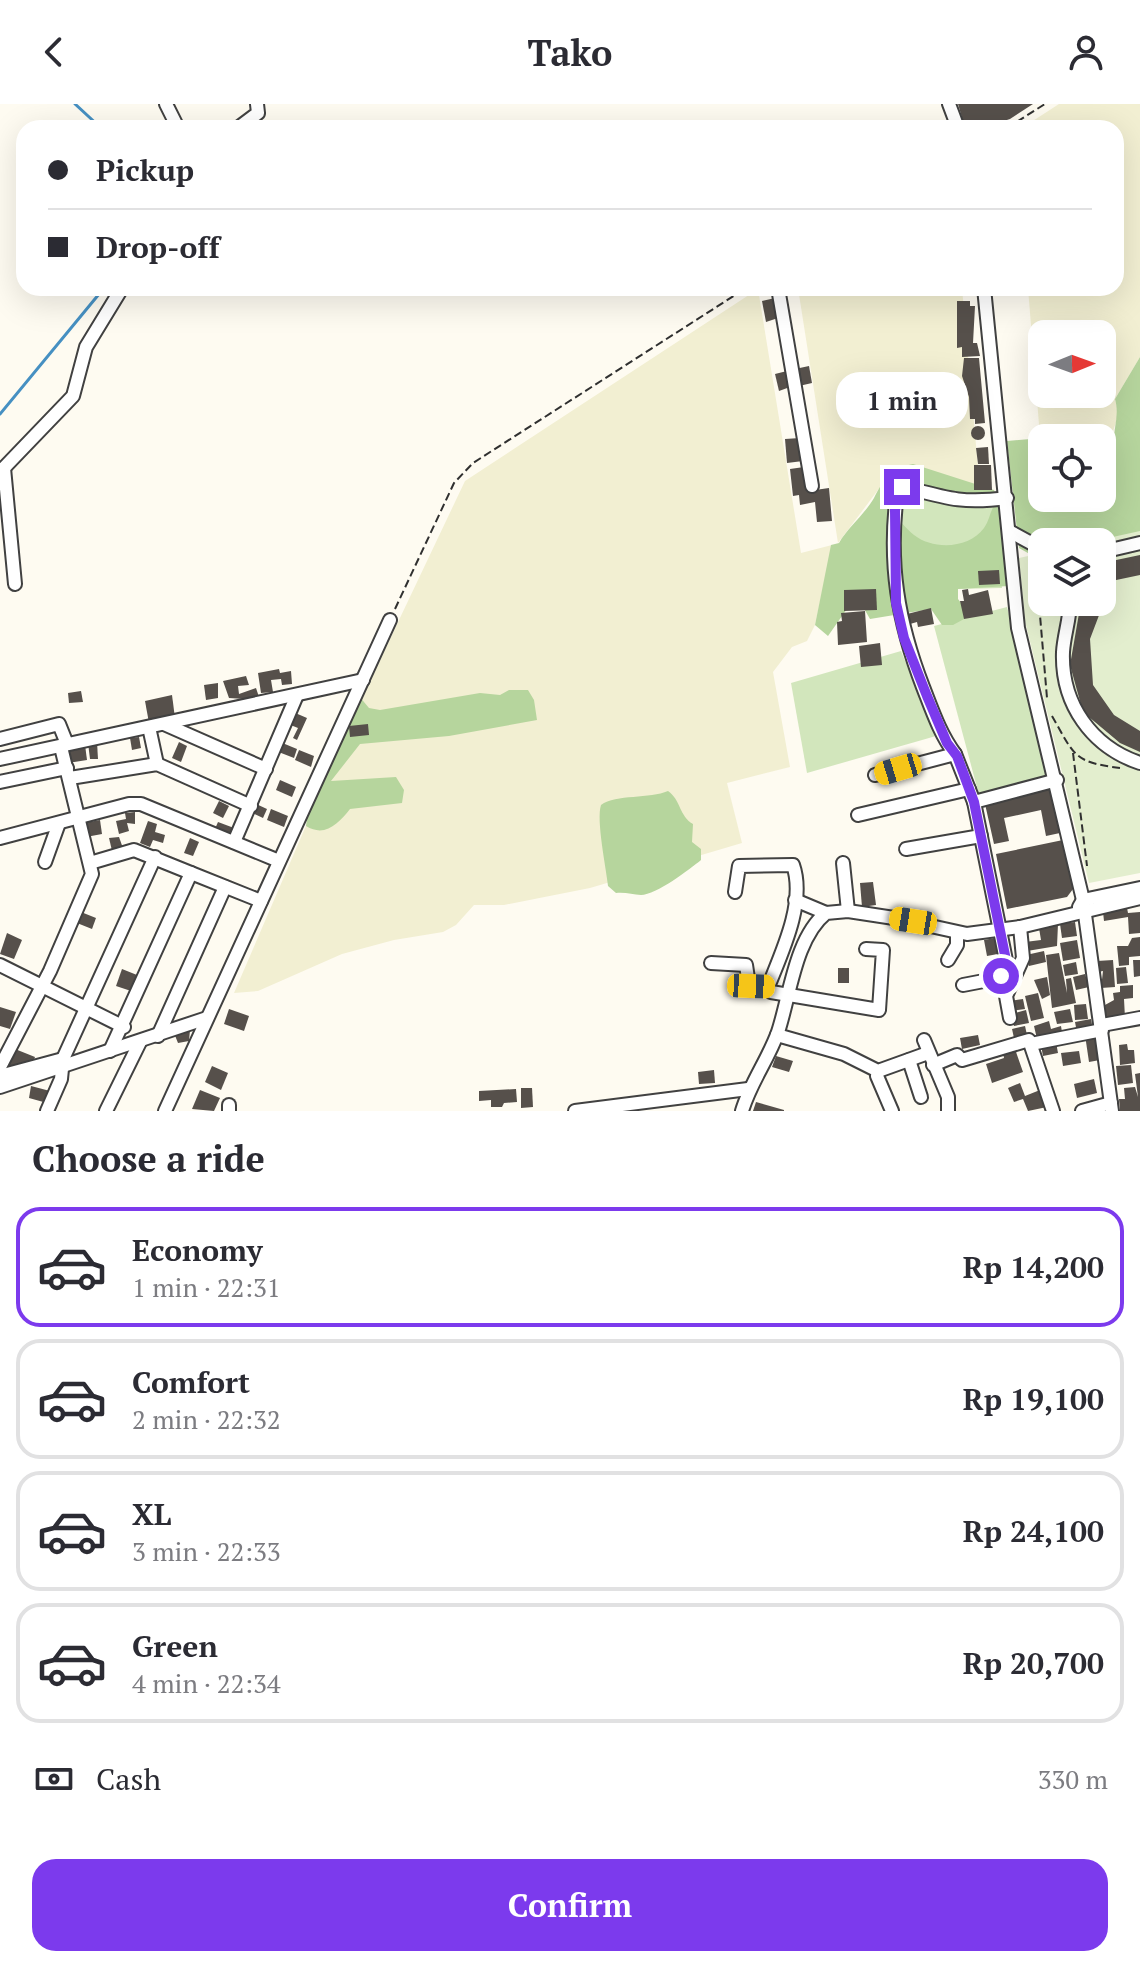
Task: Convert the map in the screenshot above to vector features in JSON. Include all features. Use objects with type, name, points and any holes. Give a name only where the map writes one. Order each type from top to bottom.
[{"type":"street","points":[[249,120],[258,113],[257,104]]},
{"type":"street","points":[[15,584],[2,470],[73,396],[86,347],[117,296]]},
{"type":"street","points":[[779,296],[812,486]]},
{"type":"street","points":[[985,296],[1018,628],[1057,780],[1102,1028],[1112,1107],[1082,1111]]},
{"type":"street","points":[[1007,498],[963,501],[932,497],[905,487],[897,494],[896,603],[904,638],[974,802],[1012,975]]},
{"type":"street","points":[[1009,531],[1028,541]]},
{"type":"street","points":[[1116,549],[1140,543]]},
{"type":"street","points":[[1068,616],[1063,663],[1070,698],[1082,721],[1100,742],[1140,763]]},
{"type":"street","points":[[165,1111],[390,620]]},
{"type":"street","points":[[0,759],[363,680]]},
{"type":"street","points":[[234,842],[297,695]]},
{"type":"street","points":[[0,739],[59,724],[92,874],[41,988],[0,1067]]},
{"type":"street","points":[[164,724],[266,769]]},
{"type":"street","points":[[149,727],[157,764]]},
{"type":"street","points":[[875,775],[955,754]]},
{"type":"street","points":[[0,782],[157,764],[251,806]]},
{"type":"street","points":[[974,802],[1057,780]]},
{"type":"street","points":[[858,815],[969,789]]},
{"type":"street","points":[[0,838],[129,804],[141,804],[279,861]]},
{"type":"street","points":[[45,862],[59,823]]},
{"type":"street","points":[[906,849],[981,836]]},
{"type":"street","points":[[90,863],[128,851],[155,857],[261,901]]},
{"type":"street","points":[[47,1111],[86,1009],[155,857]]},
{"type":"street","points":[[843,863],[848,911]]},
{"type":"street","points":[[735,892],[739,866],[793,865],[799,901],[788,997],[777,1035],[748,1089],[742,1111]]},
{"type":"street","points":[[112,1048],[191,873]]},
{"type":"street","points":[[158,1036],[225,887]]},
{"type":"street","points":[[799,901],[826,913],[848,911],[913,921],[957,934],[1020,927],[1140,888]]},
{"type":"street","points":[[1081,908],[1140,898]]},
{"type":"street","points":[[770,990],[791,955],[826,913]]},
{"type":"street","points":[[1010,1018],[1006,996],[1012,975],[1023,958],[1020,927]]},
{"type":"street","points":[[948,960],[957,945],[957,934]]},
{"type":"street","points":[[711,963],[746,965],[749,985],[788,997],[879,1010],[883,950],[866,949]]},
{"type":"street","points":[[0,965],[124,1027]]},
{"type":"street","points":[[963,985],[1012,975]]},
{"type":"street","points":[[0,1087],[112,1048],[138,1047],[207,1018]]},
{"type":"street","points":[[1031,1044],[1140,1018]]},
{"type":"street","points":[[777,1035],[844,1054],[878,1071],[929,1053],[957,1055],[962,1060],[1024,1040],[1031,1044],[1053,1111]]},
{"type":"street","points":[[138,1047],[149,1057]]},
{"type":"street","points":[[106,1111],[138,1047]]},
{"type":"street","points":[[929,1053],[948,1097],[948,1111]]},
{"type":"street","points":[[909,1060],[921,1097]]},
{"type":"street","points":[[0,1076],[64,1063]]},
{"type":"street","points":[[878,1071],[877,1076],[892,1111]]},
{"type":"street","points":[[575,1111],[748,1089]]},
{"type":"path","points":[[1020,120],[1045,104]]},
{"type":"path","points":[[390,620],[454,483],[473,463],[734,296]]},
{"type":"path","points":[[1073,752],[1085,827],[1087,876]]},
{"type":"shaded area","points":[[1059,104],[1140,104],[1140,357],[1116,397],[1116,320],[1031,320],[1029,296],[1124,296],[1124,120],[1034,120]]},
{"type":"shaded area","points":[[747,296],[759,296],[801,553],[832,545],[815,625],[807,641],[792,647],[773,672],[790,767],[727,783],[742,843],[590,888],[504,905],[474,905],[456,925],[443,932],[394,940],[342,954],[258,991],[234,993],[352,719],[465,481]]},
{"type":"shaded area","points":[[799,296],[963,296],[980,490],[881,486],[838,543]]},
{"type":"shaded area","points":[[1116,402],[1119,413],[1115,424],[1039,424],[1038,408],[1116,408]]},
{"type":"green space","points":[[1140,357],[1140,539],[1116,540],[1116,528],[1028,528],[1028,553],[1019,548],[1007,441],[1028,439],[1028,512],[1116,512],[1116,397]]},
{"type":"green space","points":[[913,464],[994,490],[996,494],[990,497],[932,491],[903,479],[894,489],[892,512],[922,540],[950,545],[977,535],[998,501],[1009,586],[958,589],[958,599],[965,608],[964,619],[953,625],[942,625],[931,609],[870,619],[862,605],[849,606],[828,636],[815,625],[831,545],[839,543],[888,476]]},
{"type":"green space","points":[[907,470],[992,493],[1002,588],[958,589],[945,600],[866,520]]},
{"type":"green space","points":[[1140,531],[1140,873],[1089,883],[1025,621],[1019,558],[1028,556],[1028,616],[1116,616],[1116,536]]},
{"type":"green space","points":[[1007,607],[1052,775],[979,795],[934,626]]},
{"type":"green space","points":[[901,651],[936,736],[807,773],[791,683]]},
{"type":"green space","points":[[509,690],[528,690],[534,700],[537,720],[449,736],[360,744],[331,781],[396,777],[404,790],[402,803],[350,809],[336,824],[325,830],[306,826],[308,810],[359,696],[369,708],[380,710],[480,693],[500,695]]},
{"type":"green space","points":[[668,791],[693,824],[692,842],[701,849],[701,860],[655,891],[641,895],[616,893],[608,886],[600,832],[601,805],[615,799]]},
{"type":"building","points":[[958,104],[1033,104],[1007,120],[963,120]]},
{"type":"building","points":[[775,298],[778,318],[766,322],[762,301]]},
{"type":"building","points":[[957,301],[970,301],[970,306],[975,306],[973,343],[977,343],[980,356],[962,357],[962,347],[957,348]]},
{"type":"building","points":[[964,358],[979,358],[985,423],[975,424],[975,419],[970,419],[969,397],[962,376]]},
{"type":"building","points":[[809,366],[812,383],[799,386],[795,369]]},
{"type":"building","points":[[787,371],[790,387],[779,391],[775,374]]},
{"type":"building","points":[[978,426],[985,433],[978,440],[971,433]]},
{"type":"building","points":[[800,438],[803,461],[787,463],[785,439]]},
{"type":"building","points":[[988,447],[989,464],[978,464],[976,448]]},
{"type":"building","points":[[974,465],[991,465],[992,490],[974,490]]},
{"type":"building","points":[[804,467],[808,491],[829,488],[832,521],[817,522],[815,502],[800,505],[799,495],[793,496],[790,469]]},
{"type":"building","points":[[1140,555],[1140,575],[1116,580],[1116,560]]},
{"type":"building","points":[[999,570],[1000,584],[979,585],[978,571]]},
{"type":"building","points":[[876,589],[877,610],[844,611],[844,590]]},
{"type":"building","points":[[968,589],[969,595],[988,590],[993,614],[964,619],[960,601],[964,601],[962,590]]},
{"type":"building","points":[[931,608],[934,624],[918,627],[917,622],[910,624],[907,614]]},
{"type":"building","points":[[865,611],[867,642],[838,645],[837,622],[842,621],[841,613]]},
{"type":"building","points":[[1079,616],[1099,616],[1090,639],[1093,685],[1114,715],[1140,731],[1140,752],[1120,743],[1083,712],[1070,665]]},
{"type":"building","points":[[880,643],[882,665],[861,667],[859,646]]},
{"type":"building","points":[[279,669],[280,673],[291,671],[292,684],[282,685],[281,679],[271,680],[273,692],[261,693],[258,673]]},
{"type":"building","points":[[246,676],[249,685],[238,686],[239,694],[256,688],[260,700],[229,698],[223,681]]},
{"type":"building","points":[[218,683],[218,698],[206,700],[204,685]]},
{"type":"building","points":[[81,691],[83,702],[69,703],[68,693]]},
{"type":"building","points":[[172,695],[175,718],[149,723],[145,701]]},
{"type":"building","points":[[293,712],[307,718],[297,740],[293,738],[298,728],[288,724]]},
{"type":"building","points":[[368,724],[369,735],[350,737],[349,726]]},
{"type":"building","points":[[139,737],[141,748],[132,750],[130,738]]},
{"type":"building","points":[[97,742],[98,759],[90,759],[88,743]]},
{"type":"building","points":[[179,742],[187,746],[181,762],[172,758]]},
{"type":"building","points":[[280,742],[297,749],[294,758],[276,751]]},
{"type":"building","points":[[85,745],[87,760],[68,763],[65,748]]},
{"type":"building","points":[[299,750],[314,756],[311,767],[295,760]]},
{"type":"building","points":[[280,780],[296,787],[292,797],[276,790]]},
{"type":"building","points":[[1050,789],[1060,833],[1046,836],[1041,810],[1004,818],[1009,841],[994,844],[985,804]]},
{"type":"building","points":[[219,801],[229,806],[223,818],[213,813]]},
{"type":"building","points":[[254,803],[267,809],[263,818],[250,812]]},
{"type":"building","points":[[271,809],[288,816],[284,827],[267,820]]},
{"type":"building","points":[[135,812],[135,824],[127,823],[129,831],[119,834],[116,821],[126,819],[125,813]]},
{"type":"building","points":[[100,820],[102,834],[86,837],[84,823]]},
{"type":"building","points":[[148,821],[157,824],[155,832],[165,835],[163,843],[153,840],[150,847],[140,843]]},
{"type":"building","points":[[218,822],[234,828],[230,837],[214,831]]},
{"type":"building","points":[[119,837],[124,851],[113,855],[109,838]]},
{"type":"building","points":[[190,838],[199,842],[193,856],[184,853]]},
{"type":"building","points":[[1063,840],[1073,889],[1067,897],[1007,909],[996,854]]},
{"type":"building","points":[[873,882],[876,905],[862,907],[860,883]]},
{"type":"building","points":[[1127,908],[1128,913],[1140,912],[1140,933],[1129,934],[1128,917],[1104,921],[1103,912]]},
{"type":"building","points":[[76,910],[96,918],[92,929],[72,921]]},
{"type":"building","points":[[1075,922],[1077,936],[1062,938],[1060,924]]},
{"type":"building","points":[[1058,924],[1057,946],[1027,951],[1025,942],[1041,940],[1039,928]]},
{"type":"building","points":[[7,933],[22,940],[14,959],[0,954]]},
{"type":"building","points":[[1000,937],[1003,953],[987,956],[984,940]]},
{"type":"building","points":[[1140,937],[1140,956],[1129,957],[1129,965],[1119,966],[1117,946],[1128,946],[1132,938]]},
{"type":"building","points":[[1077,940],[1080,958],[1063,961],[1060,943]]},
{"type":"building","points":[[1044,951],[1046,962],[1029,966],[1026,955]]},
{"type":"building","points":[[1059,953],[1067,993],[1066,979],[1071,978],[1076,1003],[1052,1008],[1046,955]]},
{"type":"building","points":[[1113,960],[1115,987],[1101,988],[1103,971],[1098,972],[1097,961]]},
{"type":"building","points":[[1133,960],[1140,960],[1140,976],[1134,977]]},
{"type":"building","points":[[1076,962],[1078,974],[1065,976],[1063,965]]},
{"type":"building","points":[[1126,967],[1128,983],[1117,984],[1116,968]]},
{"type":"building","points":[[838,968],[849,968],[849,983],[838,983]]},
{"type":"building","points":[[122,969],[137,975],[131,991],[116,986]]},
{"type":"building","points":[[1085,974],[1089,987],[1076,990],[1073,977]]},
{"type":"building","points":[[1047,977],[1050,995],[1042,999],[1034,980]]},
{"type":"building","points":[[1133,985],[1133,998],[1124,999],[1125,1018],[1106,1019],[1105,1005],[1114,1000],[1113,993],[1120,992],[1120,986]]},
{"type":"building","points":[[1038,993],[1044,1018],[1031,1021],[1025,996]]},
{"type":"building","points":[[1023,999],[1025,1009],[1011,1011],[1009,1001]]},
{"type":"building","points":[[1086,1004],[1088,1019],[1075,1020],[1074,1005]]},
{"type":"building","points":[[0,1007],[16,1012],[10,1029],[0,1026]]},
{"type":"building","points":[[229,1009],[249,1016],[244,1031],[224,1024]]},
{"type":"building","points":[[1070,1009],[1073,1022],[1057,1024],[1054,1012]]},
{"type":"building","points":[[1026,1010],[1029,1023],[1014,1026],[1011,1014]]},
{"type":"building","points":[[1091,1019],[1093,1030],[1077,1033],[1075,1022]]},
{"type":"building","points":[[1049,1021],[1051,1029],[1061,1026],[1062,1032],[1037,1039],[1034,1026]]},
{"type":"building","points":[[1025,1026],[1027,1035],[1014,1038],[1012,1029]]},
{"type":"building","points":[[190,1030],[189,1041],[178,1043],[174,1033]]},
{"type":"building","points":[[1095,1033],[1100,1060],[1089,1062],[1085,1035]]},
{"type":"building","points":[[978,1035],[980,1045],[962,1049],[960,1038]]},
{"type":"building","points":[[1056,1042],[1058,1053],[1043,1056],[1041,1045]]},
{"type":"building","points":[[1127,1044],[1128,1050],[1134,1050],[1135,1063],[1120,1065],[1119,1045]]},
{"type":"building","points":[[15,1049],[35,1057],[30,1070],[7,1070]]},
{"type":"building","points":[[1015,1049],[1023,1072],[992,1083],[986,1064],[1004,1058],[1003,1053]]},
{"type":"building","points":[[1079,1051],[1081,1063],[1063,1066],[1061,1053]]},
{"type":"building","points":[[776,1056],[793,1061],[789,1072],[772,1067]]},
{"type":"building","points":[[1131,1065],[1133,1083],[1118,1085],[1116,1066]]},
{"type":"building","points":[[212,1066],[228,1073],[221,1090],[205,1082]]},
{"type":"building","points":[[714,1070],[715,1083],[699,1084],[698,1072]]},
{"type":"building","points":[[1140,1073],[1140,1111],[1120,1111],[1119,1099],[1125,1099],[1124,1088],[1135,1087],[1138,1097],[1135,1074]]},
{"type":"building","points":[[1094,1079],[1097,1093],[1077,1098],[1074,1084]]},
{"type":"building","points":[[1020,1083],[1025,1096],[1040,1090],[1047,1107],[1028,1111],[1023,1099],[1014,1102],[1008,1088]]},
{"type":"building","points":[[31,1086],[50,1091],[47,1103],[29,1098]]},
{"type":"building","points":[[521,1088],[532,1088],[533,1107],[521,1108]]},
{"type":"building","points":[[516,1089],[517,1102],[504,1103],[502,1107],[491,1107],[491,1100],[479,1101],[479,1091]]},
{"type":"building","points":[[200,1090],[220,1098],[214,1111],[192,1109]]},
{"type":"building","points":[[756,1102],[784,1110],[784,1111],[753,1111]]},
{"type":"waterway","points":[[75,104],[92,120]]},
{"type":"waterway","points":[[0,414],[97,296]]},
{"type":"route","points":[[902,487],[897,494],[895,510],[896,603],[904,638],[939,726],[957,756],[974,802],[1009,975],[1001,976]]}]
